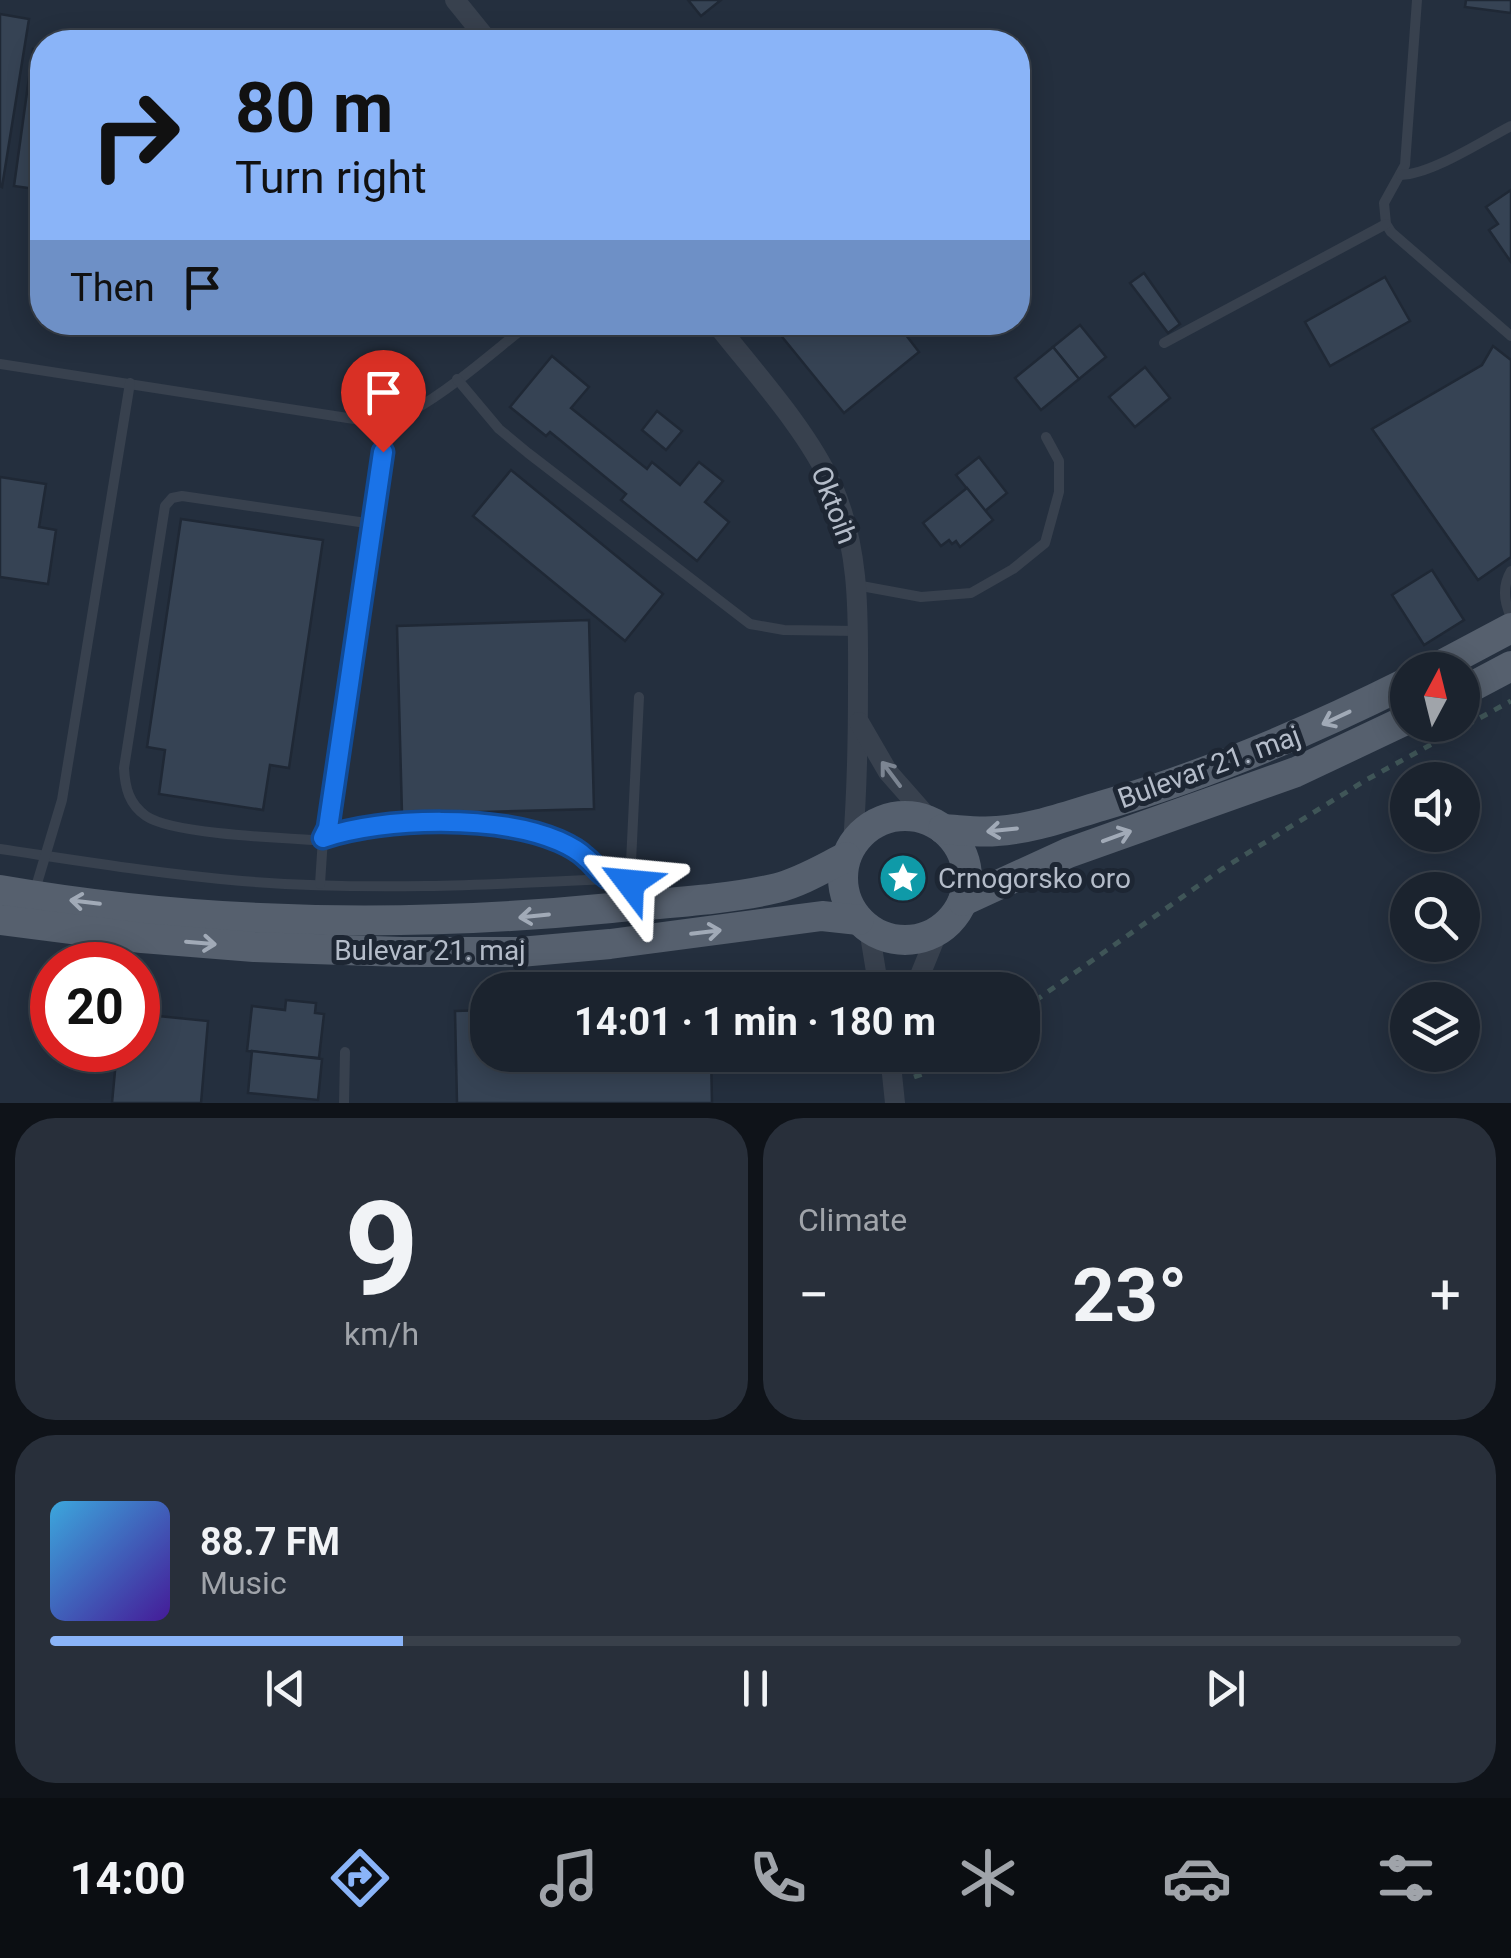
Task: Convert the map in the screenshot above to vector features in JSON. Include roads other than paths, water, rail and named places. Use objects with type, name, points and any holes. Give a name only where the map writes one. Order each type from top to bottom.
[{"type":"main road","points":[[1466,652],[1511,628]]},
{"type":"main road","points":[[1480,682],[1511,666]]},
{"type":"main road","name":"Bulevar 21. maj","points":[[937,826],[995,832],[1053,820],[1192,778],[1332,720],[1390,691]]},
{"type":"main road","name":"Bulevar 21. maj","points":[[963,901],[1068,854],[1296,772],[1390,727]]},
{"type":"main road","points":[[896,816],[914,817],[937,826],[957,844],[965,861],[963,901],[953,918],[920,939],[881,936],[849,906],[842,874],[849,850],[864,831],[896,816]]},
{"type":"main road","name":"Bulevar 21. maj","points":[[0,890],[207,915],[336,921],[513,918],[780,887],[849,850]]},
{"type":"main road","name":"Bulevar 21. maj","points":[[0,920],[254,948],[418,952],[520,952],[610,944],[822,916],[864,924]]},
{"type":"street","points":[[454,0],[479,30]]},
{"type":"street","name":"Oktoih","points":[[725,335],[822,466],[850,538],[858,631],[858,778],[849,850]]},
{"type":"street","name":"Oktoih","points":[[858,720],[888,772],[937,826]]},
{"type":"street","points":[[864,924],[875,972]]},
{"type":"street","points":[[921,972],[938,931]]},
{"type":"lane","points":[[1417,0],[1406,154],[1401,175],[1384,204],[1386,224],[1390,232],[1511,336]]},
{"type":"lane","points":[[1401,175],[1437,165],[1511,126]]},
{"type":"lane","points":[[1164,343],[1386,224]]},
{"type":"lane","points":[[0,364],[366,421],[388,420],[410,412],[514,335]]},
{"type":"lane","points":[[457,379],[499,428],[528,453],[750,624],[784,630],[858,631]]},
{"type":"lane","points":[[34,896],[62,800],[130,383]]},
{"type":"lane","points":[[320,884],[323,838],[328,828],[388,420]]},
{"type":"lane","points":[[856,585],[921,596],[972,592],[1013,569],[1044,544],[1058,492],[1059,462],[1046,437]]},
{"type":"lane","points":[[373,524],[182,496],[172,498],[165,506],[124,768],[127,793],[135,806],[161,824],[315,840],[374,826],[496,826],[558,841],[582,854],[608,879]]},
{"type":"lane","points":[[1511,571],[1504,595],[1511,617]]},
{"type":"lane","points":[[630,883],[638,697]]},
{"type":"lane","points":[[0,849],[152,872],[246,881],[447,888],[608,879],[650,891],[666,903]]},
{"type":"lane","points":[[344,1103],[346,1052]]},
{"type":"place","name":"Crnogorsko oro","points":[[903,878]]}]
